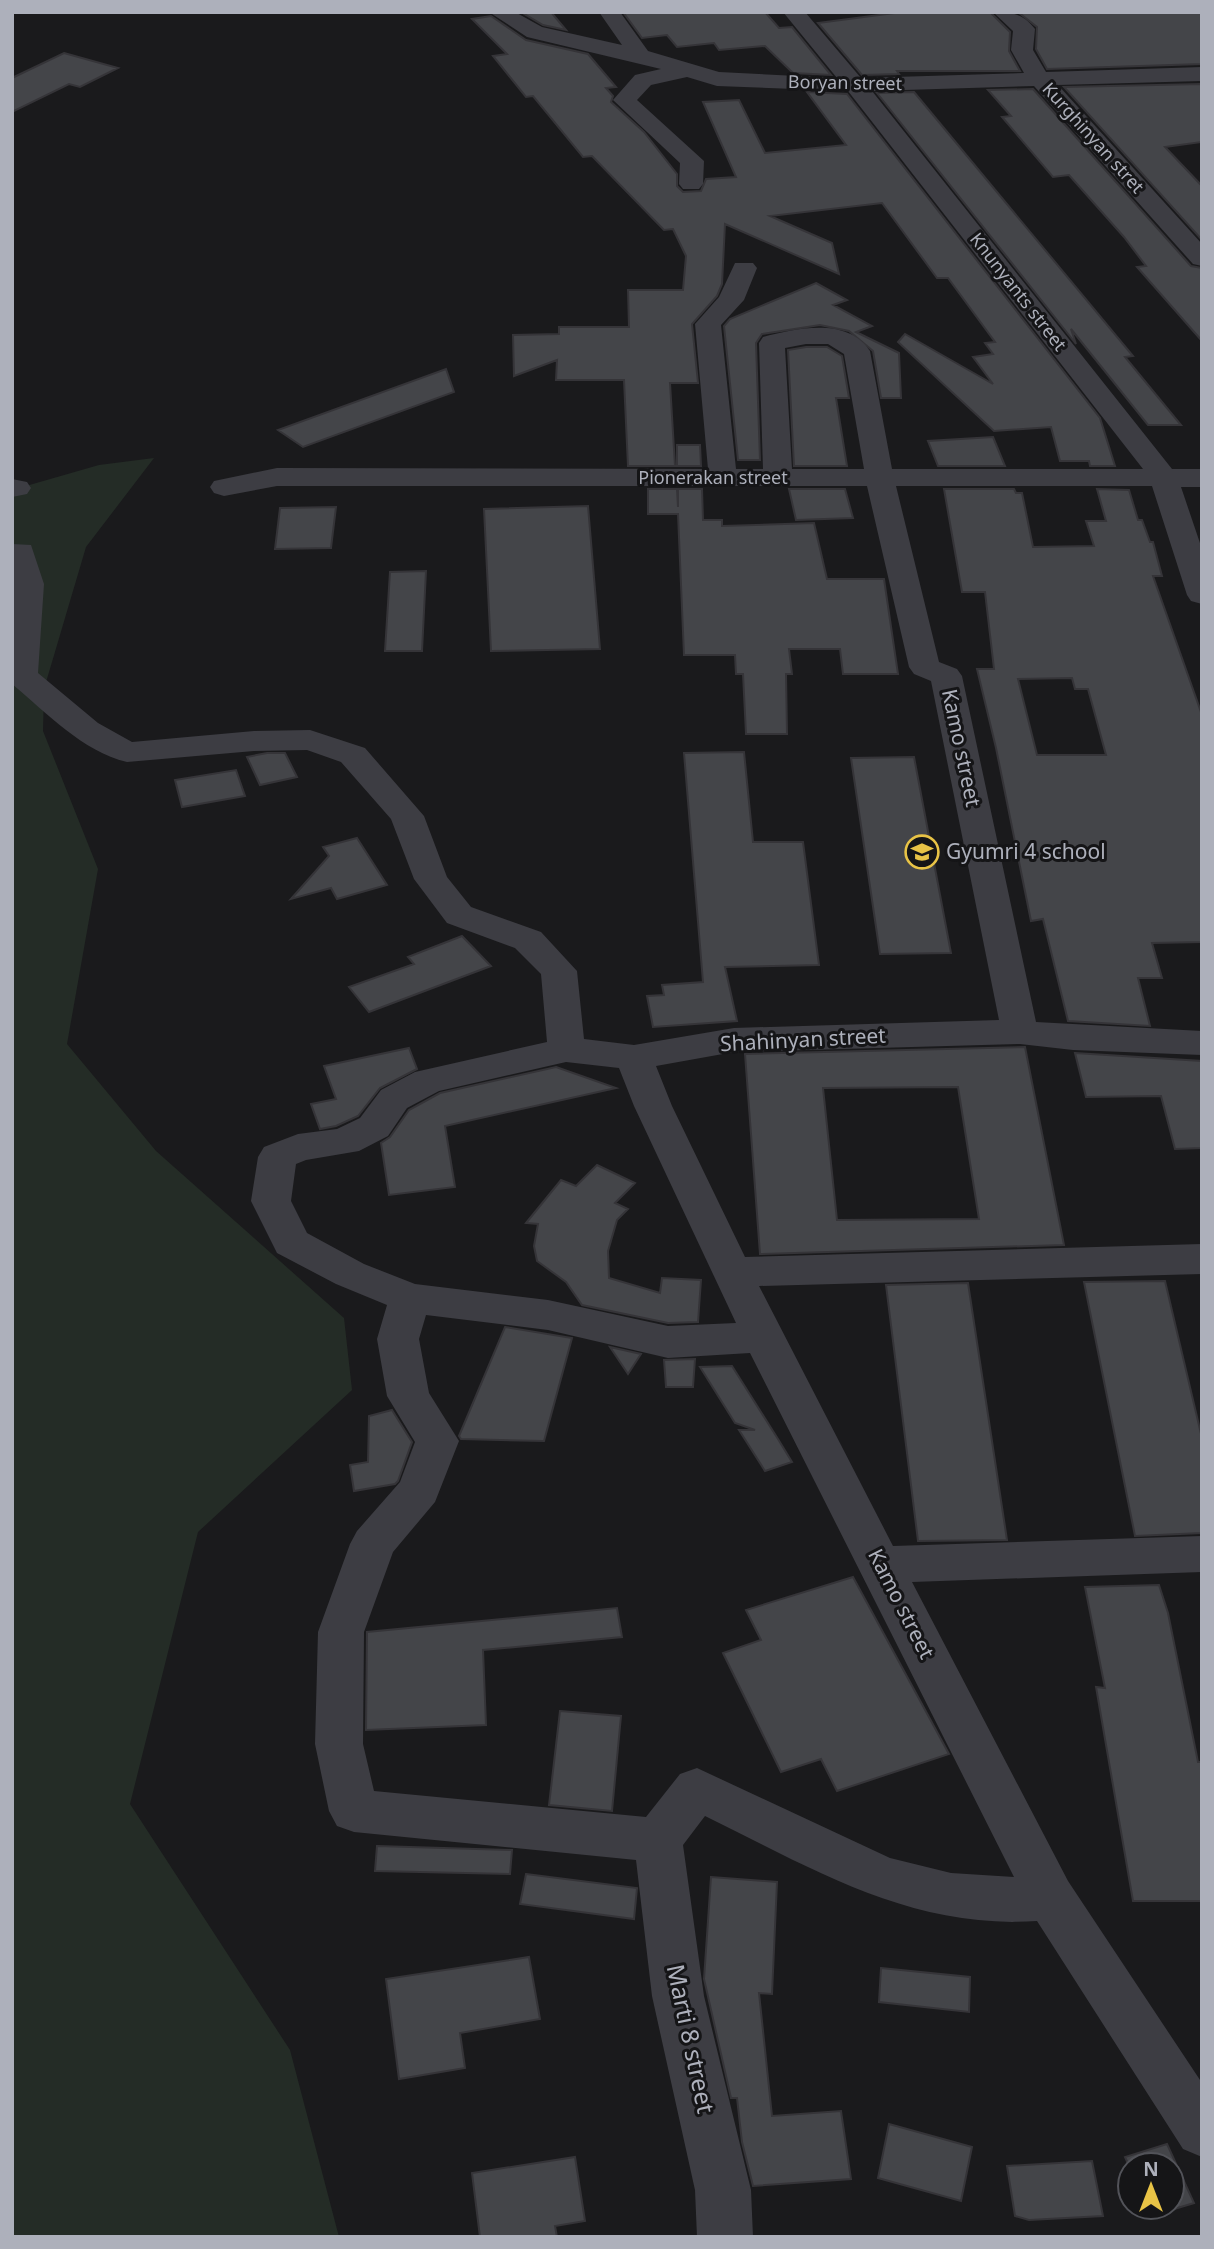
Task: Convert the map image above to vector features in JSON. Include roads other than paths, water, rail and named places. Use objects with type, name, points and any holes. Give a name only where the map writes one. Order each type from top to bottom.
[{"type":"street","name":"Boryan street","points":[[499,12],[535,32],[640,56],[717,79],[855,85],[1202,74]]},
{"type":"street","points":[[609,12],[640,56]]},
{"type":"street","name":"Knunyants street","points":[[793,12],[855,85],[1164,478],[1202,595]]},
{"type":"street","name":"Kurghinyan stret","points":[[1003,12],[1024,29],[1019,42],[1022,55],[1040,79],[1202,259]]},
{"type":"street","points":[[688,70],[643,80],[624,100],[692,161],[691,184]]},
{"type":"street","points":[[723,478],[708,324],[731,300],[744,268]]},
{"type":"street","points":[[778,478],[772,343],[808,334],[843,339],[857,351],[880,479]]},
{"type":"street","name":"Pionerakan street","points":[[225,486],[277,477],[1202,478]]},
{"type":"street","name":"Kamo street","points":[[880,479],[925,667],[946,677],[1020,1032]]},
{"type":"street","points":[[21,551],[29,584],[22,677],[87,730],[127,752],[254,741],[310,740],[353,755],[407,816],[431,879],[459,915],[528,940],[559,971],[566,1050]]},
{"type":"street","name":"Shahinyan street","points":[[410,1298],[350,1274],[291,1243],[271,1201],[278,1157],[298,1147],[345,1142],[374,1126],[394,1099],[428,1082],[566,1050],[634,1057],[734,1040],[1020,1032],[1073,1038],[1202,1043]]},
{"type":"street","name":"Kamo street","points":[[634,1057],[653,1106],[762,1337],[1050,1897],[1202,2131]]},
{"type":"street","points":[[731,1272],[1202,1259]]},
{"type":"street","points":[[762,1337],[668,1342],[548,1315],[410,1298],[398,1339],[408,1396],[437,1441],[419,1490],[373,1544],[341,1632],[339,1744],[354,1811],[658,1840],[697,1789],[881,1878],[951,1896],[1011,1900],[1050,1897]]},
{"type":"street","points":[[881,1565],[1202,1554]]},
{"type":"street","name":"Marti 8 street","points":[[658,1840],[678,1996],[723,2190],[725,2237]]},
{"type":"place","name":"Gyumri 4 school","points":[[922,852]]}]
